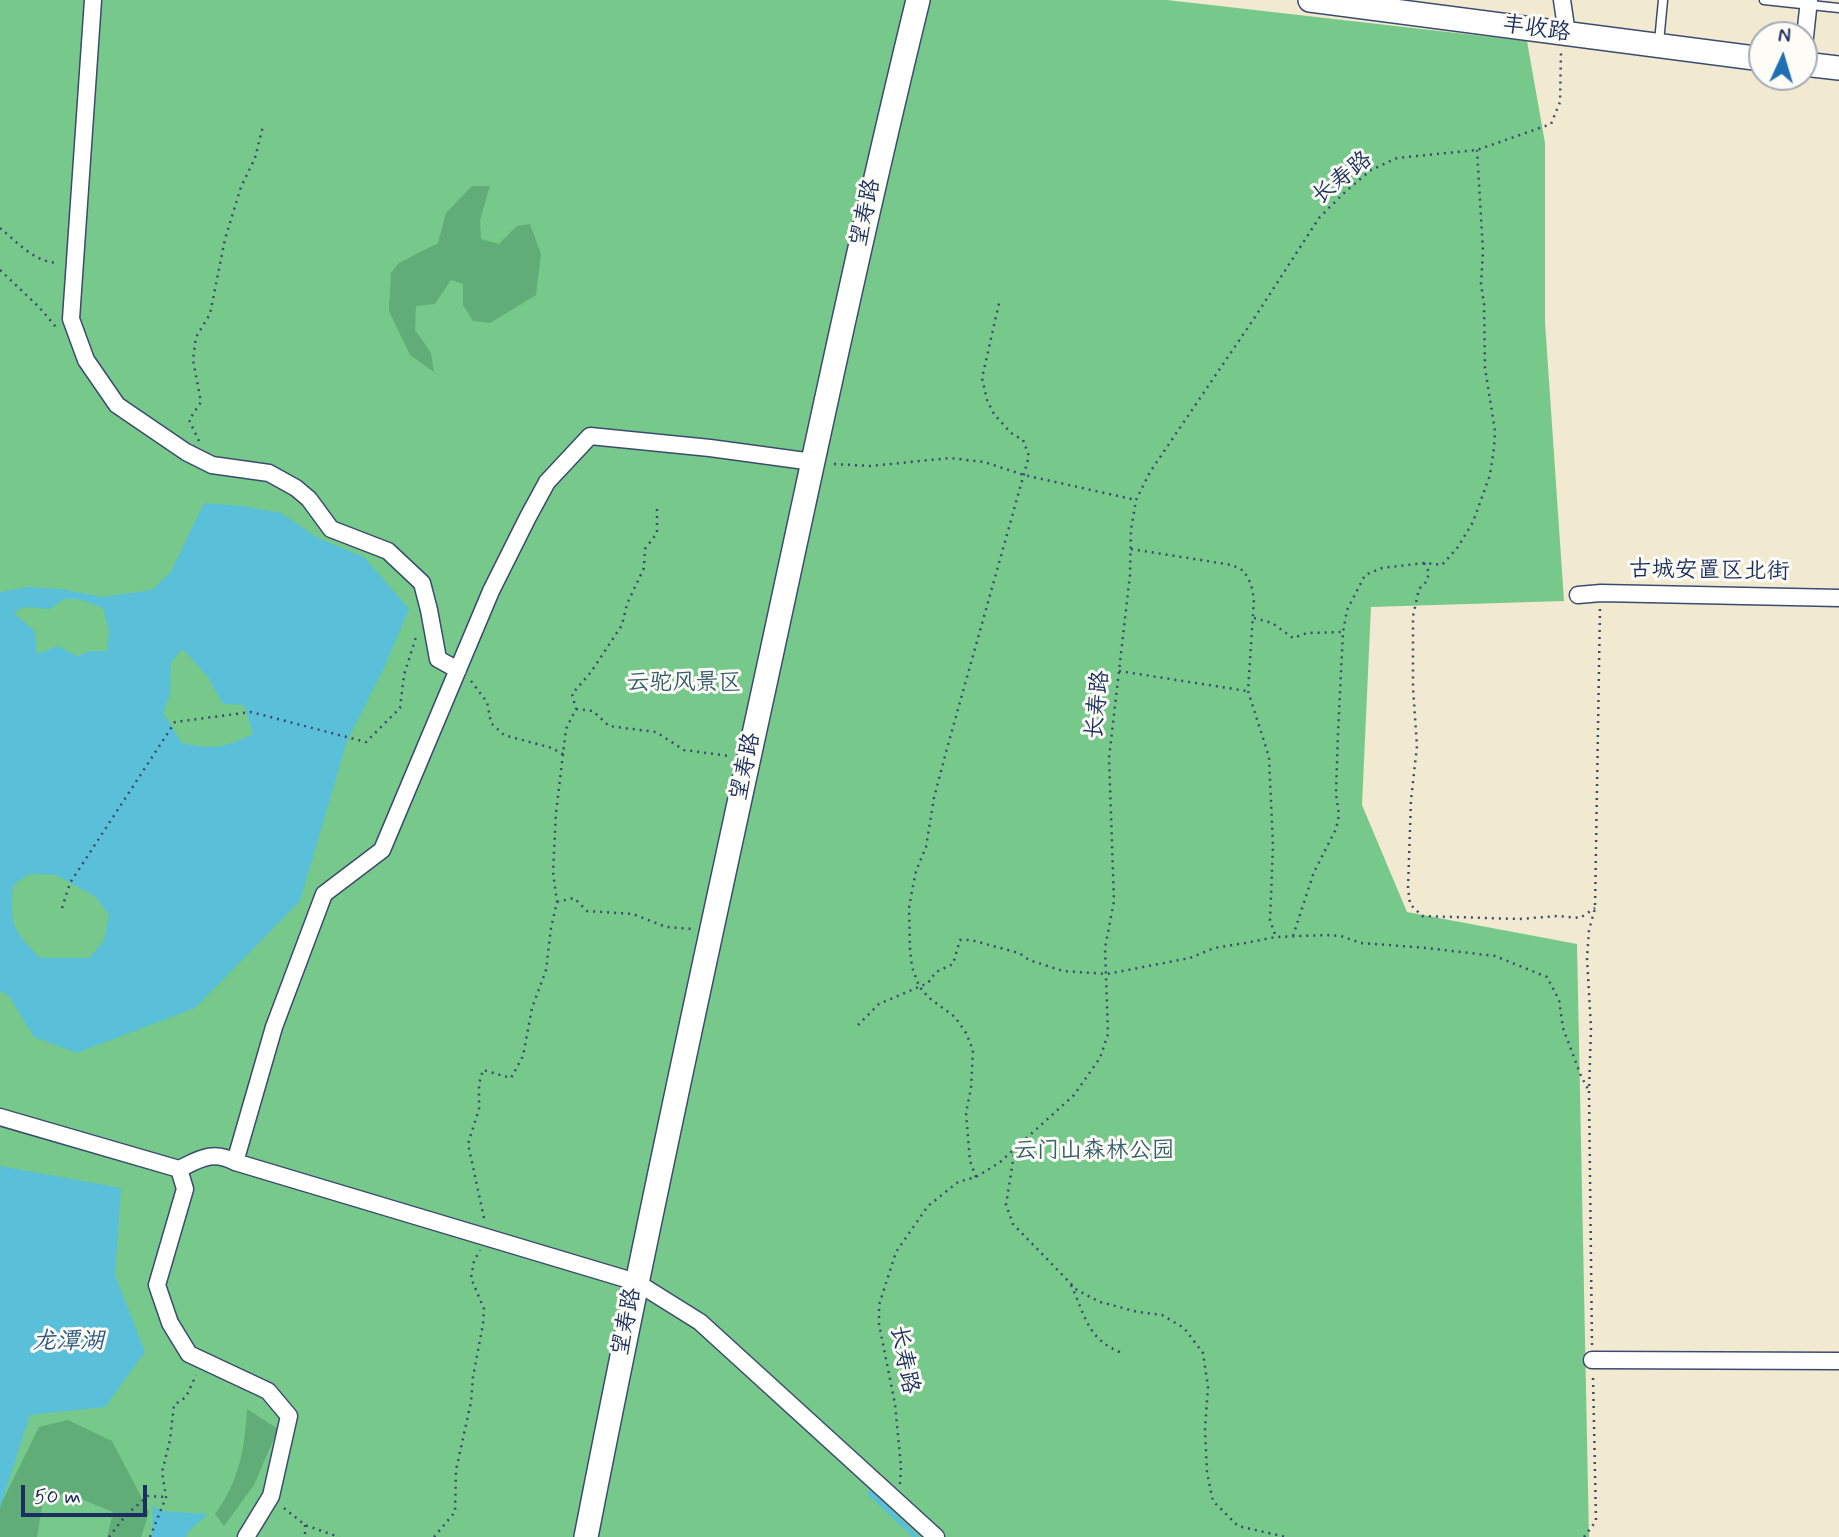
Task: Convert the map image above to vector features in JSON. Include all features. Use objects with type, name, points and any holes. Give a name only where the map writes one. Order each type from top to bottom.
[{"type":"street","points":[[93,0],[71,319],[86,360],[117,405],[186,452],[212,465],[269,473],[296,488],[309,499],[331,529],[388,551],[422,583],[438,659],[458,670]]},
{"type":"street","name":"望寿路","points":[[586,1537],[636,1282],[710,936],[875,178],[918,0]]},
{"type":"street","name":"丰收路","points":[[1310,0],[1748,57]]},
{"type":"street","points":[[1562,0],[1567,34]]},
{"type":"street","points":[[1807,21],[1809,0]]},
{"type":"street","points":[[1818,66],[1839,68]]},
{"type":"street","points":[[235,1163],[274,1027],[324,894],[382,850],[491,591],[547,482],[590,436],[710,447],[813,462]]},
{"type":"street","name":"古城安置区北街","points":[[1578,595],[1601,593],[1839,598]]},
{"type":"street","points":[[0,1117],[179,1169],[207,1156],[226,1158],[235,1163],[636,1282],[700,1322],[936,1537]]},
{"type":"street","points":[[179,1169],[185,1189],[157,1285],[170,1322],[189,1354],[268,1391],[289,1416],[271,1496],[246,1537]]},
{"type":"street","points":[[1592,1360],[1839,1361]]},
{"type":"lane","points":[[1659,46],[1663,0]]},
{"type":"lane","points":[[1764,0],[1839,8]]},
{"type":"path","name":"长寿路","points":[[893,1499],[900,1486],[900,1443],[878,1305],[896,1252],[928,1206],[958,1182],[976,1177],[1015,1149],[1074,1095],[1100,1058],[1108,1034],[1105,948],[1114,901],[1109,758],[1136,500],[1150,472],[1319,218],[1371,170],[1397,158],[1477,150],[1551,124],[1560,102],[1559,57],[1567,34]]},
{"type":"path","points":[[212,465],[189,420],[201,402],[193,360],[197,337],[210,314],[228,229],[241,187],[255,158],[263,126]]},
{"type":"path","points":[[1293,936],[1314,872],[1336,829],[1339,816],[1337,785],[1343,632],[1347,610],[1365,575],[1382,568],[1424,563],[1442,565],[1458,547],[1473,522],[1490,475],[1495,430],[1485,368],[1481,284],[1483,251],[1477,150]]},
{"type":"path","points":[[0,228],[14,243],[48,262],[75,264]]},
{"type":"path","points":[[0,270],[56,327],[66,334],[76,331]]},
{"type":"path","points":[[976,1177],[969,1154],[966,1113],[971,1088],[973,1050],[955,1017],[928,997],[919,986],[912,967],[909,908],[916,871],[926,847],[934,798],[946,752],[1029,456],[1024,440],[1011,433],[994,414],[987,400],[982,378],[1000,299]]},
{"type":"path","points":[[813,462],[871,466],[950,458],[984,462],[1024,475],[1136,500]]},
{"type":"path","points":[[434,1537],[455,1512],[456,1470],[471,1402],[484,1308],[471,1278],[474,1261],[488,1237],[468,1144],[479,1109],[479,1084],[483,1070],[511,1078],[523,1056],[532,1009],[547,970],[551,928],[557,902],[554,848],[566,729],[576,709],[572,694],[591,672],[622,625],[627,604],[644,568],[645,549],[657,533],[657,507]]},
{"type":"path","points":[[1131,549],[1231,565],[1244,571],[1251,584],[1254,618],[1248,691],[1269,757],[1273,846],[1270,920],[1276,937]]},
{"type":"path","points":[[1424,563],[1429,572],[1427,581],[1419,589],[1413,616],[1413,688],[1417,746],[1408,848],[1410,904],[1422,916],[1519,919],[1558,916],[1580,918],[1595,908]]},
{"type":"path","points":[[1584,1537],[1596,1521],[1589,1091],[1591,1028],[1587,958],[1589,930],[1595,908],[1601,593]]},
{"type":"path","points":[[62,908],[70,883],[175,722],[251,712],[366,742],[400,708],[404,675],[429,610]]},
{"type":"path","points":[[1254,618],[1272,623],[1293,638],[1307,634],[1343,632]]},
{"type":"path","points":[[458,670],[476,685],[487,702],[491,723],[504,735],[552,748],[564,755]]},
{"type":"path","points":[[1119,671],[1248,691]]},
{"type":"path","points":[[576,709],[593,711],[609,726],[656,732],[684,750],[749,759]]},
{"type":"path","points":[[557,902],[574,898],[587,911],[633,914],[666,927],[691,929],[710,936]]},
{"type":"path","points":[[858,1025],[879,1004],[928,983],[936,972],[953,964],[960,940],[971,940],[1019,953],[1030,960],[1063,971],[1107,974],[1190,958],[1214,948],[1276,937],[1341,936],[1361,943],[1495,956],[1548,977],[1559,1000],[1563,1028],[1589,1091]]},
{"type":"path","points":[[1015,1149],[1006,1205],[1013,1224],[1077,1290],[1100,1302],[1162,1315],[1184,1328],[1203,1353],[1208,1387],[1205,1429],[1207,1474],[1213,1502],[1238,1526],[1286,1537]]},
{"type":"path","points":[[1070,1282],[1092,1334],[1107,1347],[1122,1353]]},
{"type":"path","points":[[150,1537],[166,1497],[162,1472],[170,1440],[174,1405],[186,1397],[193,1384],[200,1358]]},
{"type":"path","points":[[109,1537],[126,1515],[148,1496],[166,1497]]},
{"type":"path","points":[[271,1496],[305,1525],[338,1537]]},
{"type":"path","points":[[305,1525],[305,1537]]},
{"type":"green space","name":"云驼风景区","points":[[0,0],[1167,0],[1527,41],[1545,143],[1545,322],[1564,601],[1371,607],[1362,805],[1407,912],[1577,944],[1589,1537],[0,1537]]},
{"type":"green space","points":[[472,186],[490,186],[480,220],[481,239],[499,244],[517,226],[530,224],[541,254],[536,295],[490,323],[473,321],[463,305],[463,284],[451,280],[435,304],[416,306],[415,330],[431,353],[434,372],[410,355],[389,311],[391,273],[399,263],[438,243],[446,213]]},
{"type":"green space","points":[[247,1409],[278,1429],[254,1485],[224,1526],[215,1514],[230,1490],[239,1464]]},
{"type":"green space","points":[[68,1420],[112,1441],[149,1512],[141,1537],[107,1537],[113,1512],[66,1493],[43,1501],[37,1537],[0,1537],[0,1506],[39,1427]]},
{"type":"water","points":[[204,503],[241,506],[281,513],[318,538],[364,557],[409,609],[385,666],[347,741],[300,901],[195,1008],[77,1053],[34,1037],[9,996],[0,991],[0,592],[27,587],[61,589],[102,597],[152,590],[171,572]],"holes":[[[64,599],[78,599],[103,608],[109,631],[107,651],[90,651],[77,656],[58,646],[37,654],[35,632],[14,613],[23,607],[50,609]],[[183,649],[208,677],[223,704],[244,705],[253,734],[218,746],[202,747],[182,743],[163,713],[170,694],[171,662]],[[29,874],[56,875],[96,897],[109,915],[104,941],[89,958],[40,958],[23,940],[15,926],[12,909],[13,885]]]},
{"type":"water","name":"龙潭湖","points":[[0,1166],[121,1188],[115,1275],[145,1352],[105,1407],[30,1415],[0,1508]]},
{"type":"water","points":[[153,1505],[161,1511],[208,1514],[186,1537],[152,1537]]},
{"type":"waterway","points":[[870,1493],[916,1537]]},
{"type":"park label","name":"云门山森林公园","points":[[1094,1152]]}]
